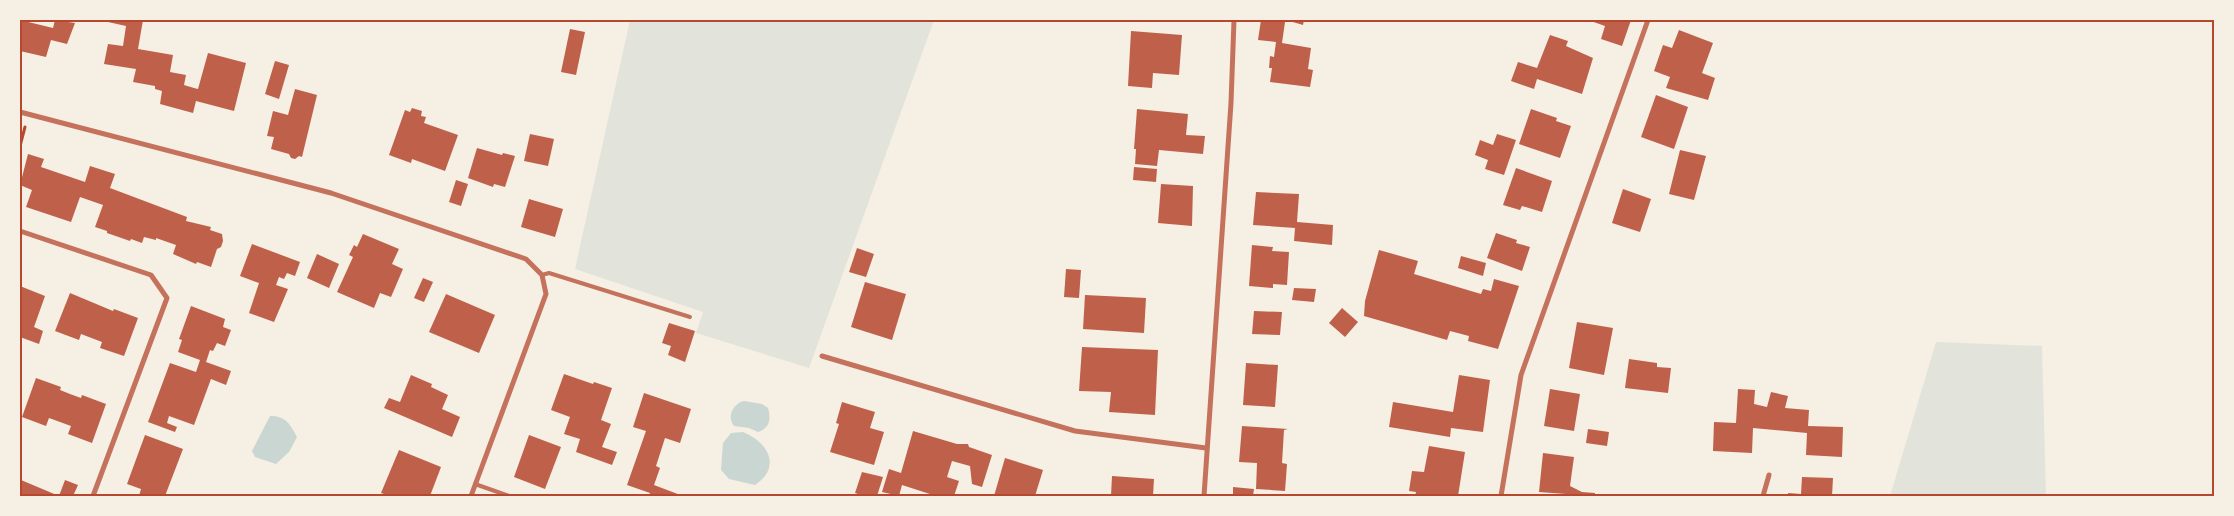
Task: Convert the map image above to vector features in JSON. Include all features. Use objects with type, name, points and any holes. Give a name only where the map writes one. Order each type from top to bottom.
[{"type":"street","points":[[1204,496],[1231,113],[1234,20]]},
{"type":"street","points":[[1501,496],[1521,375],[1648,20]]},
{"type":"street","points":[[20,112],[331,193],[526,259],[542,276],[546,294],[471,496]]},
{"type":"street","points":[[20,231],[152,275],[167,298],[93,496]]},
{"type":"street","points":[[822,356],[1075,431],[1206,448]]},
{"type":"street","points":[[1764,496],[1769,475]]},
{"type":"lane","points":[[542,276],[549,273],[690,317]]},
{"type":"lane","points":[[475,484],[510,496]]},
{"type":"shaded area","points":[[630,20],[934,20],[809,368],[696,333],[703,312],[575,269]]},
{"type":"shaded area","points":[[1936,342],[2042,346],[2046,496],[1890,496]]},
{"type":"shaded area","points":[[744,401],[762,404],[768,408],[769,423],[765,428],[758,432],[749,428],[734,426],[731,418],[732,411],[737,404]]},
{"type":"shaded area","points":[[270,416],[284,419],[297,437],[289,452],[276,464],[255,457],[252,451]]},
{"type":"shaded area","points":[[743,432],[752,436],[765,448],[770,463],[768,471],[755,485],[729,479],[721,470],[723,443],[731,433]]},
{"type":"building","points":[[20,20],[53,28],[55,20],[75,23],[67,44],[51,40],[46,57],[20,51]]},
{"type":"building","points":[[99,20],[143,20],[138,49],[173,55],[170,72],[186,75],[184,85],[194,88],[198,89],[208,53],[246,63],[234,111],[196,101],[193,113],[160,104],[162,91],[155,89],[155,86],[133,82],[136,69],[104,64],[108,44],[123,46],[126,26]]},
{"type":"building","points":[[1261,20],[1285,22],[1282,43],[1311,48],[1308,69],[1313,70],[1310,87],[1270,82],[1272,68],[1269,68],[1270,56],[1274,57],[1276,42],[1258,40]]},
{"type":"building","points":[[1286,20],[1304,20],[1303,25]]},
{"type":"building","points":[[1588,20],[1631,20],[1622,46],[1601,39],[1605,26]]},
{"type":"building","points":[[570,29],[585,32],[576,75],[561,72]]},
{"type":"building","points":[[1679,30],[1713,43],[1702,73],[1715,78],[1708,100],[1666,88],[1670,77],[1654,71],[1663,45],[1672,48]]},
{"type":"building","points":[[1131,31],[1182,35],[1179,75],[1153,73],[1152,88],[1128,86]]},
{"type":"building","points":[[1550,35],[1568,41],[1566,46],[1593,58],[1582,94],[1537,79],[1534,89],[1511,81],[1518,62],[1537,68]]},
{"type":"building","points":[[275,61],[289,65],[279,99],[265,94]]},
{"type":"building","points":[[295,89],[317,95],[302,157],[299,156],[295,159],[291,158],[289,154],[271,149],[274,137],[267,136],[273,111],[288,115]]},
{"type":"building","points":[[1656,95],[1688,107],[1674,149],[1641,137]]},
{"type":"building","points":[[412,108],[422,111],[421,116],[426,117],[424,123],[458,135],[445,171],[412,159],[411,163],[389,155],[405,110],[410,112]]},
{"type":"building","points":[[1137,109],[1188,114],[1186,135],[1205,136],[1203,154],[1159,150],[1157,166],[1135,164],[1136,149],[1134,149]]},
{"type":"building","points":[[1531,109],[1557,118],[1556,121],[1571,126],[1560,158],[1519,144]]},
{"type":"building","points":[[530,134],[554,139],[548,166],[524,161]]},
{"type":"building","points":[[1497,134],[1516,140],[1504,175],[1485,169],[1488,160],[1475,155],[1480,140],[1493,145]]},
{"type":"building","points":[[477,148],[502,155],[503,153],[515,156],[505,187],[494,184],[493,187],[468,178]]},
{"type":"building","points":[[1680,150],[1706,156],[1694,200],[1669,194]]},
{"type":"building","points":[[28,154],[44,159],[41,167],[85,182],[90,166],[115,174],[110,188],[187,217],[186,221],[211,227],[210,230],[222,234],[223,241],[221,247],[217,249],[211,267],[197,262],[196,264],[173,254],[176,245],[156,238],[156,240],[144,237],[142,243],[131,239],[130,241],[95,227],[103,205],[80,197],[71,222],[26,207],[32,190],[20,185]]},
{"type":"building","points":[[1134,167],[1157,169],[1156,182],[1133,180]]},
{"type":"building","points":[[1516,168],[1552,181],[1542,212],[1522,206],[1520,210],[1503,205]]},
{"type":"building","points":[[456,180],[468,184],[461,206],[449,202]]},
{"type":"building","points":[[1161,184],[1193,186],[1192,226],[1158,223]]},
{"type":"building","points":[[1623,189],[1651,199],[1640,232],[1612,223]]},
{"type":"building","points":[[1256,192],[1299,194],[1297,222],[1333,225],[1332,245],[1294,241],[1295,228],[1253,225]]},
{"type":"building","points":[[529,199],[563,209],[555,237],[521,227]]},
{"type":"building","points":[[1496,233],[1517,240],[1516,243],[1530,247],[1522,271],[1487,258]]},
{"type":"building","points":[[363,234],[399,249],[392,264],[403,269],[391,297],[380,293],[374,308],[337,292],[353,257],[349,255],[354,245],[357,247]]},
{"type":"building","points":[[252,244],[300,262],[295,276],[287,273],[284,279],[279,277],[276,285],[288,289],[274,322],[249,313],[259,283],[240,276]]},
{"type":"building","points":[[1252,245],[1273,247],[1272,251],[1289,252],[1287,285],[1273,284],[1273,288],[1249,286]]},
{"type":"building","points":[[857,248],[874,254],[866,277],[849,272]]},
{"type":"building","points":[[1379,250],[1418,261],[1414,274],[1481,294],[1483,289],[1491,291],[1494,279],[1519,286],[1498,349],[1468,341],[1469,336],[1450,331],[1447,340],[1364,316],[1365,301]]},
{"type":"building","points":[[317,254],[339,264],[329,288],[307,278]]},
{"type":"building","points":[[1461,256],[1486,263],[1483,276],[1458,268]]},
{"type":"building","points":[[1066,269],[1081,270],[1079,298],[1064,297]]},
{"type":"building","points":[[423,278],[433,282],[424,302],[414,298]]},
{"type":"building","points":[[865,282],[906,294],[892,340],[851,327]]},
{"type":"building","points":[[20,286],[45,296],[34,327],[43,331],[39,344],[20,337]]},
{"type":"building","points":[[1294,288],[1316,289],[1314,302],[1292,300]]},
{"type":"building","points":[[70,293],[113,311],[114,309],[138,318],[124,356],[100,348],[102,342],[81,334],[79,340],[55,331]]},
{"type":"building","points":[[446,294],[495,315],[479,353],[429,332]]},
{"type":"building","points":[[1085,295],[1146,298],[1144,333],[1083,329]]},
{"type":"building","points":[[191,306],[225,319],[223,327],[231,330],[225,346],[217,343],[213,351],[210,350],[206,362],[231,371],[226,385],[211,379],[194,425],[169,416],[167,423],[177,427],[175,432],[148,422],[170,363],[196,372],[200,360],[178,352],[182,340],[179,339]]},
{"type":"building","points":[[1342,308],[1358,322],[1345,337],[1329,323]]},
{"type":"building","points":[[1254,311],[1282,312],[1280,335],[1252,334]]},
{"type":"building","points":[[1577,322],[1613,328],[1604,375],[1569,368]]},
{"type":"building","points":[[669,323],[695,331],[685,362],[668,355],[671,346],[662,343]]},
{"type":"building","points":[[1082,347],[1158,350],[1155,415],[1109,412],[1111,392],[1079,391]]},
{"type":"building","points":[[1629,359],[1657,363],[1657,367],[1671,368],[1668,393],[1625,388]]},
{"type":"building","points":[[1246,363],[1278,365],[1275,407],[1243,405]]},
{"type":"building","points":[[564,374],[612,388],[601,420],[611,424],[602,447],[617,452],[612,465],[576,452],[580,439],[564,434],[570,417],[551,410]]},
{"type":"building","points":[[411,375],[432,384],[431,387],[448,395],[442,409],[460,417],[452,437],[384,408],[389,398],[400,402]]},
{"type":"building","points":[[1459,375],[1490,380],[1483,432],[1451,428],[1450,437],[1389,427],[1393,402],[1453,412]]},
{"type":"building","points":[[36,378],[61,387],[60,390],[70,394],[81,398],[82,395],[106,404],[92,443],[68,434],[71,426],[49,418],[46,426],[22,417]]},
{"type":"building","points":[[1550,389],[1580,394],[1574,431],[1544,426]]},
{"type":"building","points":[[1738,389],[1755,390],[1754,404],[1767,407],[1771,392],[1788,396],[1785,408],[1809,410],[1808,426],[1843,427],[1842,457],[1806,455],[1807,433],[1753,428],[1752,453],[1713,451],[1714,422],[1736,423]]},
{"type":"building","points":[[644,393],[691,409],[680,443],[665,438],[656,466],[660,468],[654,485],[683,496],[649,496],[650,493],[627,485],[646,431],[633,427]]},
{"type":"building","points":[[842,402],[875,412],[870,428],[884,432],[874,465],[830,452],[839,424],[836,423]]},
{"type":"building","points":[[1242,426],[1288,429],[1284,430],[1282,463],[1287,464],[1285,491],[1256,489],[1257,463],[1239,462]]},
{"type":"building","points":[[1588,429],[1609,432],[1607,446],[1586,443]]},
{"type":"building","points":[[913,431],[957,444],[968,444],[969,447],[992,455],[982,487],[972,484],[970,466],[952,461],[947,477],[959,481],[954,496],[936,496],[902,485],[899,496],[882,492],[889,469],[901,473]]},
{"type":"building","points":[[145,435],[183,449],[165,496],[139,496],[141,489],[127,484]]},
{"type":"building","points":[[529,435],[561,447],[545,489],[514,477]]},
{"type":"building","points":[[1429,446],[1465,452],[1458,496],[1415,496],[1416,492],[1409,491],[1412,471],[1424,472]]},
{"type":"building","points":[[399,450],[441,467],[430,496],[390,496],[381,493]]},
{"type":"building","points":[[1543,453],[1574,457],[1570,486],[1582,492],[1595,493],[1595,496],[1566,496],[1566,494],[1539,492]]},
{"type":"building","points":[[1005,458],[1043,470],[1035,496],[994,496]]},
{"type":"building","points":[[862,472],[883,477],[877,496],[864,496],[855,493]]},
{"type":"building","points":[[1112,476],[1154,479],[1153,496],[1111,496]]},
{"type":"building","points":[[1802,477],[1833,478],[1832,496],[1788,496],[1788,493],[1801,494]]},
{"type":"building","points":[[21,480],[59,496],[20,496]]},
{"type":"building","points":[[65,480],[78,485],[73,496],[59,496]]},
{"type":"building","points":[[1233,487],[1254,489],[1253,496],[1233,496]]}]
